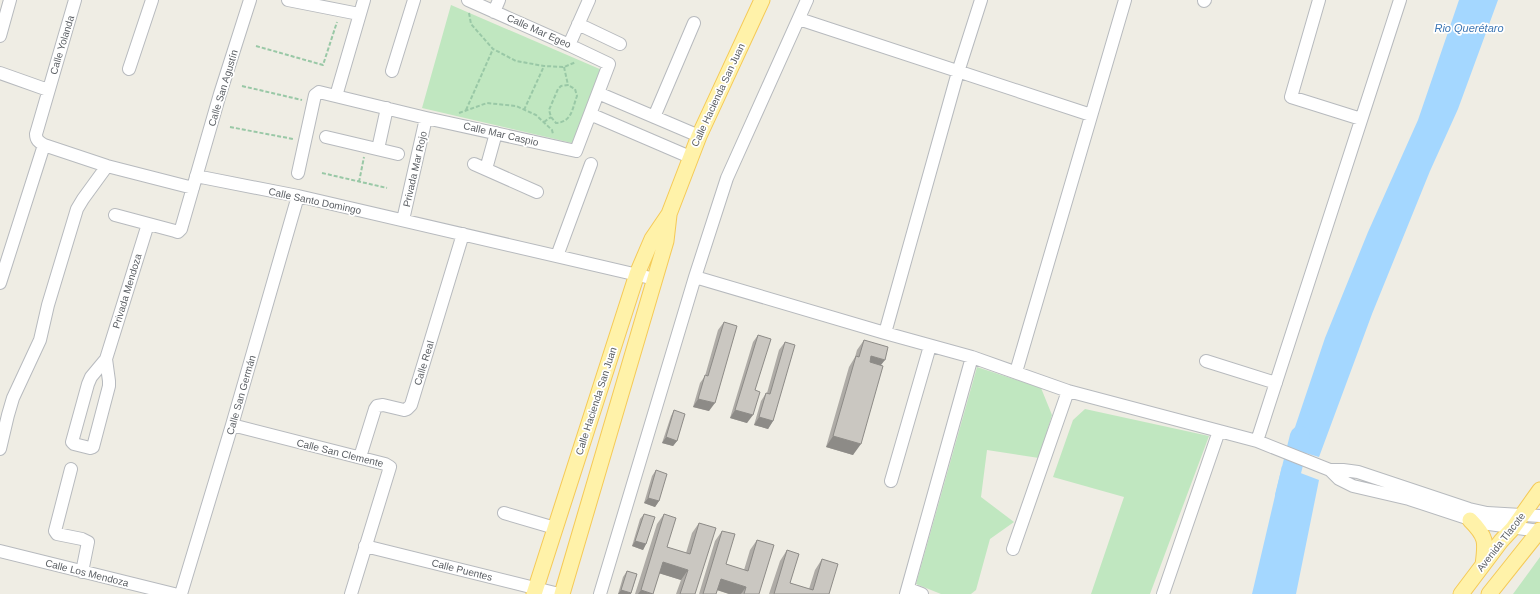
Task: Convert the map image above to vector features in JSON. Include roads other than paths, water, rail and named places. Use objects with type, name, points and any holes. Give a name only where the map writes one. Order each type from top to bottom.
[{"type":"main road","name":"Calle Hacienda San Juan","points":[[535,591],[637,274],[652,239],[669,214],[699,136],[762,0]]},
{"type":"main road","name":"Calle Hacienda San Juan","points":[[561,594],[655,279],[668,229],[669,214]]},
{"type":"main road","name":"Avenida Tlacote","points":[[1461,594],[1517,522],[1539,488]]},
{"type":"main road","points":[[1470,520],[1479,529],[1485,539],[1483,565]]},
{"type":"main road","points":[[1489,594],[1540,531]]},
{"type":"main road","points":[[1485,539],[1491,538],[1501,541]]},
{"type":"street","name":"Calle Yolanda","points":[[48,90],[75,0]]},
{"type":"street","points":[[129,69],[152,0]]},
{"type":"street","name":"Calle San Agustín","points":[[196,176],[250,0]]},
{"type":"street","points":[[288,0],[359,14]]},
{"type":"street","points":[[336,96],[364,0]]},
{"type":"street","points":[[392,71],[414,0]]},
{"type":"street","points":[[494,12],[499,0]]},
{"type":"street","points":[[569,45],[589,0]]},
{"type":"street","points":[[600,594],[695,278],[727,178],[807,0]]},
{"type":"street","points":[[885,333],[958,72],[981,0]]},
{"type":"street","points":[[1016,372],[1125,0]]},
{"type":"street","points":[[1319,0],[1291,97],[1361,119]]},
{"type":"street","points":[[1257,441],[1400,0]]},
{"type":"street","points":[[0,36],[6,2]]},
{"type":"street","name":"Calle Mar Egeo","points":[[468,6],[494,12],[609,64]]},
{"type":"street","points":[[799,19],[1091,115]]},
{"type":"street","points":[[654,117],[694,23]]},
{"type":"street","points":[[578,24],[620,44]]},
{"type":"street","name":"Calle Mar Caspio","points":[[298,173],[313,102],[317,92],[576,151],[609,64]]},
{"type":"street","points":[[0,73],[48,90],[36,134],[36,138],[44,145],[107,166],[193,188]]},
{"type":"street","points":[[598,93],[699,136]]},
{"type":"street","points":[[372,148],[387,108]]},
{"type":"street","points":[[590,114],[690,157]]},
{"type":"street","name":"Privada Mar Rojo","points":[[403,220],[426,118]]},
{"type":"street","points":[[486,169],[496,133]]},
{"type":"street","points":[[326,137],[398,154]]},
{"type":"street","points":[[0,284],[44,145]]},
{"type":"street","points":[[474,164],[537,192]]},
{"type":"street","points":[[557,256],[591,164]]},
{"type":"street","points":[[0,450],[13,398],[40,340],[48,305],[77,209],[107,166]]},
{"type":"street","points":[[116,215],[175,231],[180,231],[196,176]]},
{"type":"street","name":"Calle Santo Domingo","points":[[196,176],[298,196],[655,279]]},
{"type":"street","name":"Calle San Germán","points":[[181,594],[232,426],[298,196]]},
{"type":"street","name":"Privada Mendoza","points":[[106,359],[109,381],[93,447],[90,448],[74,444],[72,442],[91,377],[106,359],[148,224]]},
{"type":"street","name":"Calle Real","points":[[360,457],[377,406],[383,405],[404,410],[411,405],[462,234]]},
{"type":"street","points":[[695,278],[972,357],[1068,391],[1257,441],[1341,475],[1353,486],[1409,499],[1470,520],[1482,523],[1517,522],[1540,516]]},
{"type":"street","points":[[891,481],[930,346]]},
{"type":"street","points":[[922,594],[908,591],[972,357]]},
{"type":"street","points":[[1206,361],[1276,383]]},
{"type":"street","points":[[1013,549],[1068,391]]},
{"type":"street","points":[[84,400],[104,406]]},
{"type":"street","name":"Calle San Clemente","points":[[232,426],[387,464],[390,468],[365,546]]},
{"type":"street","points":[[1163,594],[1219,431]]},
{"type":"street","points":[[71,469],[55,531],[57,534],[82,539],[88,542],[82,572]]},
{"type":"street","points":[[1341,475],[1358,472],[1469,509],[1517,522],[1540,531]]},
{"type":"street","points":[[504,513],[555,528]]},
{"type":"street","points":[[350,594],[365,546]]},
{"type":"street","name":"Calle Puentes","points":[[365,546],[535,591],[561,594]]},
{"type":"street","name":"Calle Los Mendoza","points":[[0,551],[174,594]]},
{"type":"water","name":"Rio Querétaro","points":[[1459,0],[1498,0],[1458,109],[1430,171],[1372,314],[1319,457],[1288,448],[1325,338],[1368,232],[1418,120]]},
{"type":"water","points":[[1282,466],[1319,480],[1296,594],[1252,594]]},
{"type":"waterway","points":[[1285,496],[1300,436]]}]
